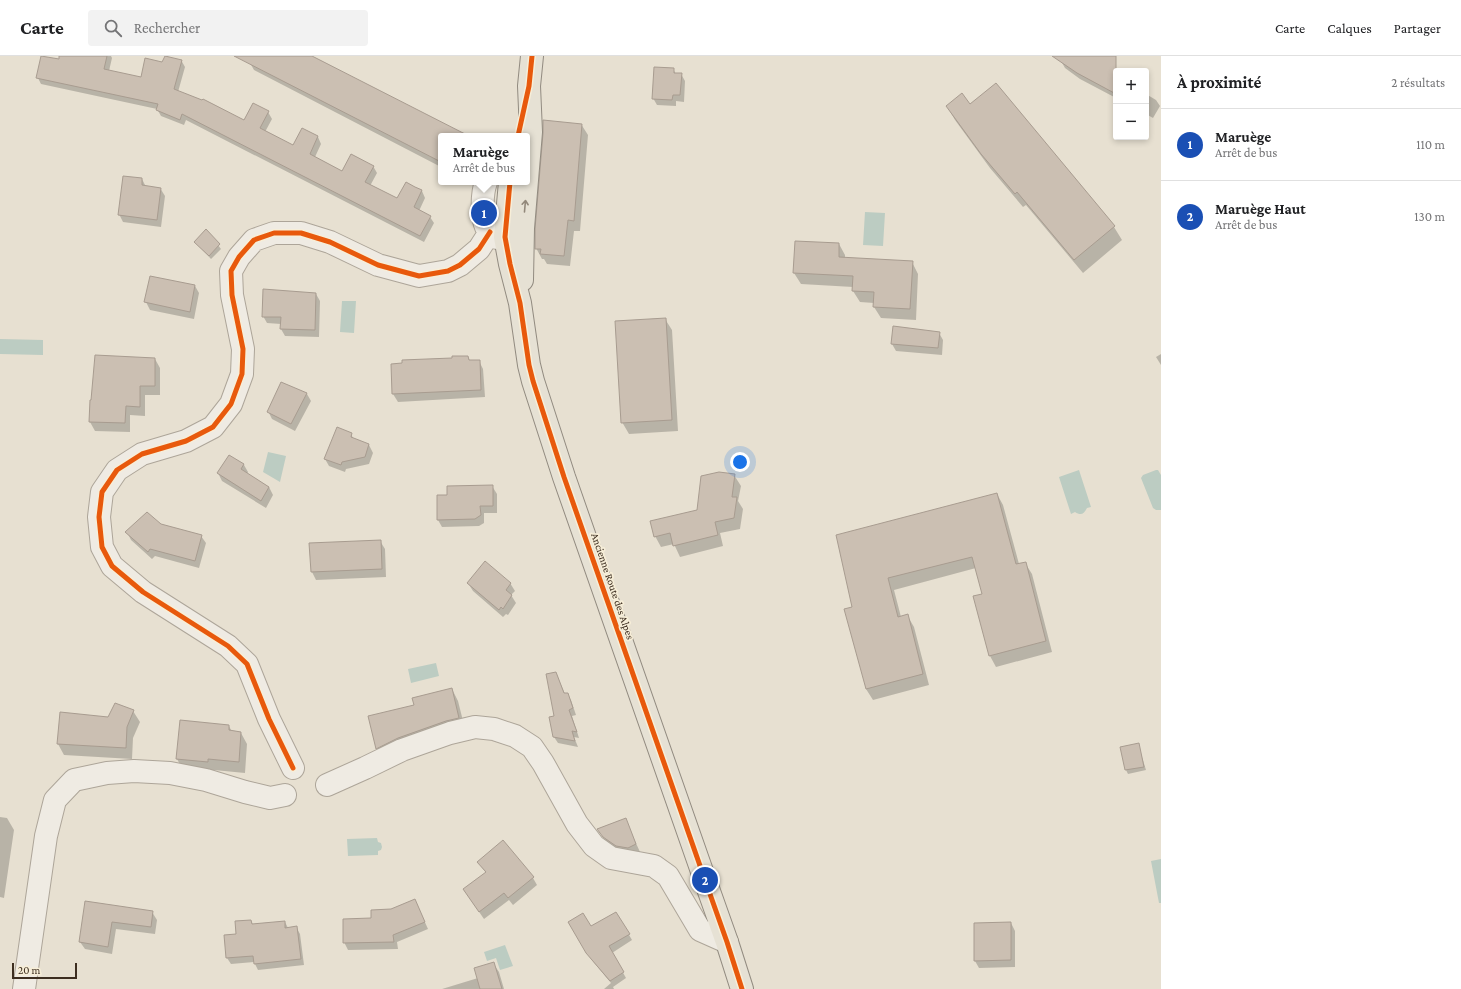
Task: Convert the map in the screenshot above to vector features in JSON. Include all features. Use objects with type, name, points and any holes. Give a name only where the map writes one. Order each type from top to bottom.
[{"type":"main road","name":"Ancienne Route des Alpes","points":[[519,133],[529,86],[532,56]]},
{"type":"main road","name":"Ancienne Route des Alpes","points":[[529,86],[530,137]]},
{"type":"main road","name":"Ancienne Route des Alpes","points":[[520,185],[506,232],[520,303],[529,365],[551,438],[728,942],[742,989]]},
{"type":"street","points":[[485,185],[483,190],[486,227],[506,232]]},
{"type":"street","points":[[293,768],[268,718],[246,664],[228,646],[143,592],[112,566],[102,547],[99,517],[102,492],[117,470],[142,454],[186,441],[213,427],[232,404],[242,374],[242,349],[232,295],[232,271],[239,256],[254,240],[274,233],[301,233],[330,242],[378,265],[419,276],[448,271],[460,265],[479,249],[506,232]]},
{"type":"street","points":[[326,785],[366,768],[402,750],[475,727],[494,729],[515,736],[532,747],[543,763],[577,824],[594,846],[612,858],[654,866],[668,876],[700,930],[728,942]]},
{"type":"street","points":[[24,989],[46,836],[55,800],[74,780],[107,772],[134,771],[170,773],[206,780],[270,798],[285,795]]},
{"type":"shaded area","points":[[865,212],[885,213],[883,246],[863,245]]},
{"type":"shaded area","points":[[342,301],[356,301],[354,333],[340,332]]},
{"type":"shaded area","points":[[0,339],[43,340],[43,355],[0,354]]},
{"type":"shaded area","points":[[268,452],[286,456],[280,482],[263,472]]},
{"type":"shaded area","points":[[1079,470],[1091,507],[1087,508],[1082,514],[1075,512],[1071,514],[1059,477]]},
{"type":"shaded area","points":[[1158,470],[1161,475],[1161,510],[1156,510],[1153,508],[1141,478],[1143,475]]},
{"type":"shaded area","points":[[436,663],[439,676],[411,683],[408,669]]},
{"type":"shaded area","points":[[377,838],[382,847],[381,850],[378,851],[378,855],[348,856],[347,839]]},
{"type":"shaded area","points":[[1161,859],[1161,903],[1159,903],[1151,861]]},
{"type":"shaded area","points":[[505,945],[513,966],[500,970],[496,958],[487,961],[484,952]]},
{"type":"building","points":[[41,56],[59,59],[59,56],[107,56],[104,69],[141,77],[145,58],[162,62],[165,56],[182,60],[174,89],[202,100],[203,99],[244,120],[253,103],[269,111],[260,128],[293,145],[302,128],[318,136],[310,154],[342,171],[351,154],[374,166],[365,182],[397,198],[406,182],[422,190],[414,207],[431,216],[420,236],[182,114],[180,120],[156,110],[158,104],[36,78]]},
{"type":"building","points":[[234,56],[312,56],[463,133],[438,133],[438,160]]},
{"type":"building","points":[[1052,56],[1116,56],[1116,68],[1113,68],[1113,92],[1077,73]]},
{"type":"building","points":[[654,67],[674,68],[674,73],[682,73],[680,95],[673,95],[672,100],[652,99]]},
{"type":"building","points":[[996,83],[1115,226],[1074,260],[1017,192],[1015,194],[981,154],[946,106],[962,93],[970,104]]},
{"type":"building","points":[[543,120],[582,124],[574,221],[568,220],[564,256],[540,254],[541,249],[535,249],[535,229]]},
{"type":"building","points":[[123,176],[142,178],[142,185],[161,188],[157,220],[118,215]]},
{"type":"building","points":[[206,229],[220,244],[209,256],[194,242]]},
{"type":"building","points":[[795,241],[839,243],[839,257],[913,261],[910,309],[873,307],[874,292],[852,291],[853,276],[793,273]]},
{"type":"building","points":[[150,276],[195,285],[190,312],[144,302]]},
{"type":"building","points":[[263,289],[316,293],[315,330],[280,329],[281,317],[262,317]]},
{"type":"building","points":[[666,318],[672,420],[621,423],[615,321]]},
{"type":"building","points":[[893,326],[940,332],[938,348],[891,344]]},
{"type":"building","points":[[95,355],[155,358],[155,386],[140,386],[140,407],[126,406],[125,423],[89,422]]},
{"type":"building","points":[[452,356],[468,356],[469,360],[480,360],[481,390],[392,394],[391,364],[402,363],[402,360],[452,358]]},
{"type":"building","points":[[281,382],[307,393],[291,424],[267,412]]},
{"type":"building","points":[[337,427],[352,433],[351,437],[369,444],[365,457],[342,462],[341,465],[324,459]]},
{"type":"building","points":[[229,455],[244,464],[241,469],[269,487],[261,501],[217,473]]},
{"type":"building","points":[[719,472],[735,474],[732,497],[737,497],[734,518],[715,522],[718,535],[673,546],[670,533],[654,537],[650,521],[697,510],[701,476]]},
{"type":"building","points":[[493,485],[493,506],[480,506],[481,515],[475,519],[437,520],[437,495],[447,495],[447,486]]},
{"type":"building","points":[[997,493],[1016,564],[1026,562],[1046,641],[989,656],[973,596],[982,594],[972,557],[888,578],[898,617],[908,614],[923,674],[866,689],[844,609],[852,607],[836,535]]},
{"type":"building","points":[[147,512],[161,524],[202,535],[195,561],[150,549],[148,552],[125,532]]},
{"type":"building","points":[[381,540],[382,569],[311,572],[309,543]]},
{"type":"building","points":[[485,561],[511,583],[506,590],[512,595],[503,609],[501,607],[499,610],[467,583]]},
{"type":"building","points":[[556,672],[564,693],[568,693],[573,708],[569,710],[577,732],[572,731],[575,741],[553,737],[549,717],[554,716],[546,674]]},
{"type":"building","points":[[452,688],[459,718],[398,738],[376,749],[368,716],[414,705],[412,698]]},
{"type":"building","points":[[115,703],[134,710],[127,727],[126,748],[57,744],[60,712],[108,717]]},
{"type":"building","points":[[180,720],[229,725],[229,730],[241,732],[239,762],[208,759],[208,762],[176,759]]},
{"type":"building","points":[[1139,743],[1144,767],[1125,770],[1120,747]]},
{"type":"building","points":[[626,818],[636,844],[628,848],[616,846],[603,837],[597,829]]},
{"type":"building","points":[[503,840],[534,877],[508,898],[504,893],[479,912],[463,889],[486,872],[477,862]]},
{"type":"building","points":[[415,899],[425,922],[393,935],[394,942],[343,943],[343,919],[371,918],[371,910],[391,909]]},
{"type":"building","points":[[85,901],[153,911],[151,927],[112,922],[108,947],[79,942]]},
{"type":"building","points":[[616,912],[630,934],[609,946],[624,972],[610,981],[586,953],[568,922],[583,913],[591,926]]},
{"type":"building","points":[[251,920],[252,924],[285,921],[285,928],[297,926],[301,959],[254,964],[253,956],[226,958],[224,935],[236,934],[235,921]]},
{"type":"building","points":[[1011,922],[1011,960],[974,961],[974,923]]},
{"type":"building","points":[[494,962],[502,989],[480,989],[474,968]]},
{"type":"cycle path","points":[[519,133],[529,86],[532,56]]},
{"type":"cycle path","points":[[510,185],[505,237],[520,303],[529,365],[533,381],[564,477],[727,942],[742,989]]},
{"type":"cycle path","points":[[293,768],[269,719],[247,664],[228,646],[143,592],[112,566],[102,547],[99,517],[102,492],[117,470],[142,454],[186,441],[213,427],[231,404],[242,374],[243,349],[232,295],[231,271],[239,257],[254,240],[274,233],[301,233],[330,242],[378,265],[419,276],[448,271],[460,265],[479,249],[490,232]]},
{"type":"place","name":"Maruège","points":[[484,213]]},
{"type":"place","name":"Maruège Haut","points":[[705,880]]}]
